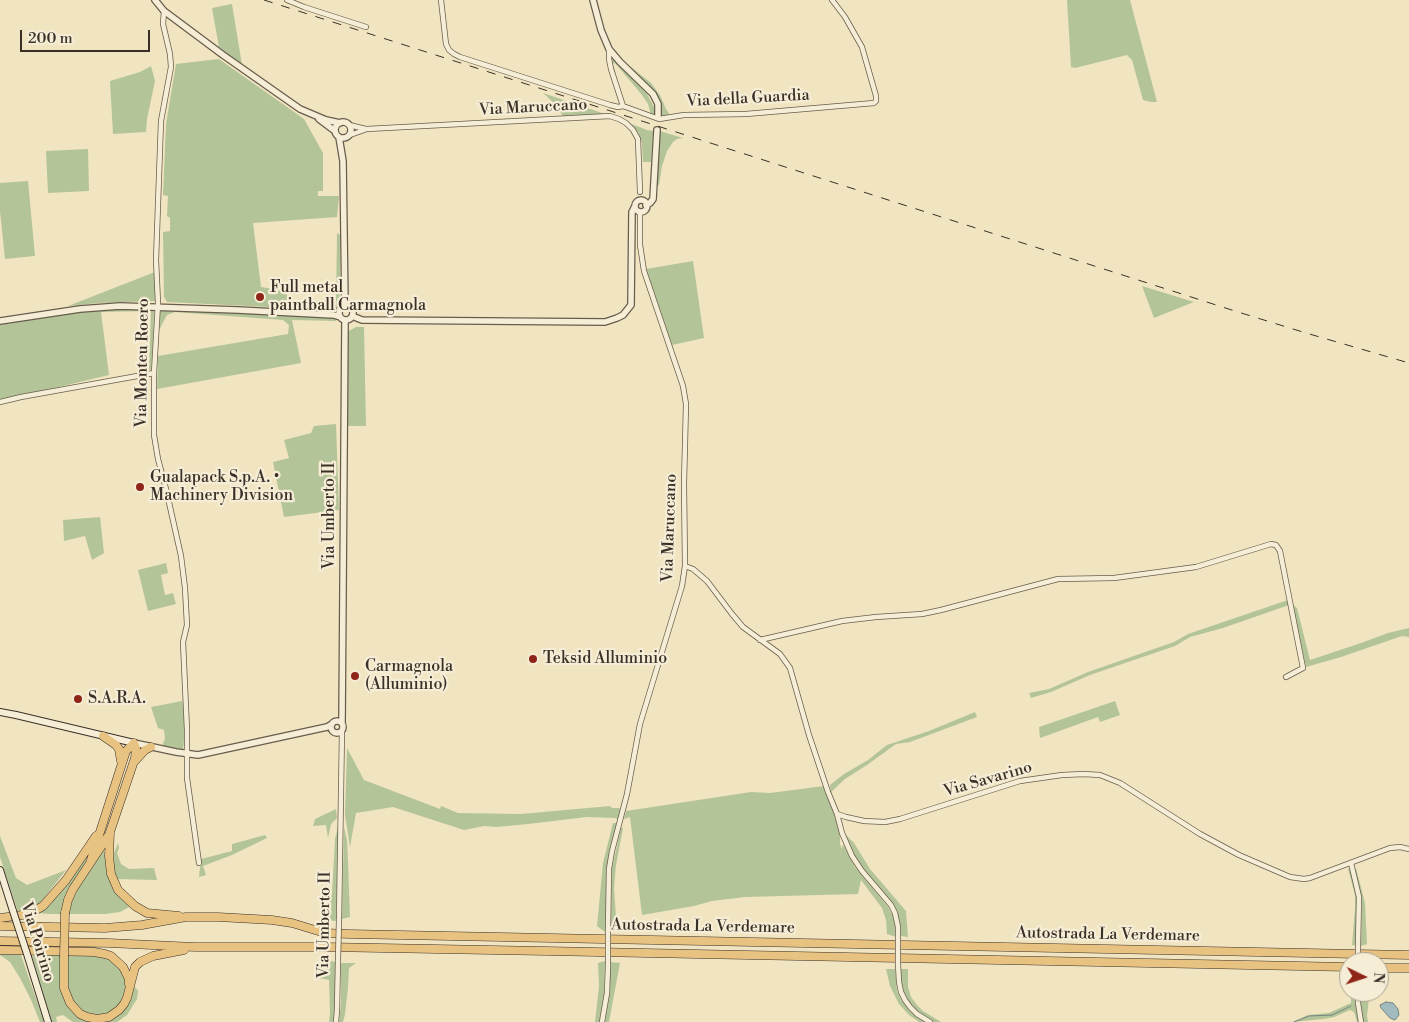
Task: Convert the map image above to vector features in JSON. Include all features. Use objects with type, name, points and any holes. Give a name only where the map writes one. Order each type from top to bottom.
[{"type":"highway","points":[[103,736],[116,745],[122,764]]},
{"type":"highway","points":[[91,860],[126,751],[134,743],[136,751],[133,763],[110,832],[69,896],[65,913],[64,983],[66,994],[73,1008],[84,1016],[98,1019],[109,1017],[115,1014],[124,1004],[135,968],[140,962],[153,956],[195,947]]},
{"type":"highway","points":[[133,763],[145,750],[152,747]]},
{"type":"highway","points":[[0,918],[29,914],[43,906],[66,880],[100,831]]},
{"type":"highway","points":[[110,832],[109,866],[115,884],[124,896],[135,906],[147,912],[186,916]]},
{"type":"highway","name":"Autostrada La Verdemare","points":[[0,926],[105,928],[142,925],[186,916],[272,920],[325,932],[348,934],[1409,955]]},
{"type":"highway","points":[[0,941],[195,947]]},
{"type":"highway","name":"Autostrada La Verdemare","points":[[195,947],[546,950],[1339,967]]},
{"type":"highway","points":[[0,950],[94,952],[105,954],[123,967],[130,987]]},
{"type":"highway","points":[[1389,968],[1409,968]]},
{"type":"main road","points":[[0,712],[134,743]]},
{"type":"main road","name":"Via Poirino","points":[[0,870],[48,1022]]},
{"type":"street","points":[[155,0],[164,11],[223,55],[300,108],[326,120],[344,122],[350,125],[352,130],[348,136],[343,160]]},
{"type":"street","points":[[287,0],[366,27]]},
{"type":"street","name":"Via della Guardia","points":[[441,0],[446,44],[454,54],[610,105],[623,106],[658,119],[684,115],[768,113],[874,103],[876,101],[862,47],[845,17],[832,0]]},
{"type":"street","points":[[593,0],[601,30],[609,49],[653,94],[658,104],[658,116]]},
{"type":"street","name":"Via Monteu Roero","points":[[164,11],[163,24],[171,67],[161,124],[156,260],[158,305],[154,373],[154,435],[181,556],[185,588],[187,625],[184,642],[187,730],[186,778],[199,864]]},
{"type":"street","points":[[609,49],[608,59],[623,106]]},
{"type":"street","points":[[314,115],[343,138],[348,136]]},
{"type":"street","name":"Via Maruccano","points":[[350,125],[367,129],[610,116],[626,123],[638,139],[640,192]]},
{"type":"street","points":[[340,122],[336,127],[343,160],[345,306],[341,316]]},
{"type":"street","name":"Via Maruccano","points":[[348,136],[367,129]]},
{"type":"street","points":[[635,206],[638,211],[644,211],[646,205],[653,199],[657,130]]},
{"type":"street","points":[[352,316],[362,320],[605,322],[617,318],[623,315],[631,305],[632,212],[635,203],[640,200],[643,200],[646,205]]},
{"type":"street","name":"Via Maruccano","points":[[602,1022],[607,993],[609,869],[612,851],[627,794],[640,724],[682,586],[685,566],[684,484],[686,404],[683,386],[644,271],[640,245],[640,212]]},
{"type":"street","points":[[0,320],[80,309],[158,305],[334,315],[348,320],[352,316],[352,310],[345,306]]},
{"type":"street","name":"Via Umberto II","points":[[340,722],[342,712],[341,316]]},
{"type":"street","points":[[0,402],[154,373]]},
{"type":"street","points":[[760,640],[842,622],[876,617],[922,614],[1058,579],[1114,578],[1196,567],[1271,544],[1276,545],[1280,551],[1303,668],[1286,677]]},
{"type":"street","points":[[685,566],[693,569],[706,581],[743,626],[780,654],[790,668],[828,792],[852,856],[862,871],[891,905],[895,913],[898,927],[899,982],[905,1000],[917,1014],[930,1022]]},
{"type":"street","points":[[134,743],[186,754],[198,754],[330,727],[334,722],[340,722],[344,726],[341,734],[335,732],[330,727]]},
{"type":"street","name":"Via Umberto II","points":[[336,1022],[341,734]]},
{"type":"street","name":"Via Savarino","points":[[837,814],[864,821],[885,822],[1020,781],[1062,775],[1092,774],[1120,783],[1206,837],[1290,877],[1310,878],[1390,848],[1400,847],[1409,849]]},
{"type":"street","points":[[1351,863],[1360,897],[1358,952]]},
{"type":"street","points":[[1358,1002],[1361,1022]]},
{"type":"green space","points":[[1067,0],[1130,0],[1157,102],[1143,100],[1132,60],[1127,55],[1075,68],[1071,67]]},
{"type":"green space","points":[[232,4],[242,65],[219,47],[212,8]]},
{"type":"green space","points":[[219,59],[304,119],[323,153],[323,191],[318,191],[318,196],[339,196],[337,217],[253,223],[261,287],[286,291],[289,304],[336,305],[337,233],[340,235],[340,304],[335,309],[289,308],[288,305],[288,308],[167,302],[164,297],[163,232],[170,231],[170,218],[167,216],[168,196],[163,195],[166,124],[176,64]]},
{"type":"green space","points":[[614,59],[647,94],[655,109],[655,116],[651,115],[648,104],[642,95],[615,63],[613,64],[616,75],[614,74],[612,60]]},
{"type":"green space","points":[[151,66],[155,81],[146,132],[113,134],[110,81],[140,72]]},
{"type":"green space","points":[[631,67],[651,83],[660,95],[670,115],[661,117],[659,100],[629,68]]},
{"type":"green space","points":[[543,93],[605,114],[563,116],[555,104]]},
{"type":"green space","points":[[629,123],[653,131],[651,162],[643,162],[642,143],[638,132]]},
{"type":"green space","points":[[660,131],[683,138],[673,142],[667,151],[659,185],[657,186],[656,176]]},
{"type":"green space","points":[[88,149],[89,191],[48,193],[46,151]]},
{"type":"green space","points":[[28,181],[35,256],[5,259],[0,211],[0,183]]},
{"type":"green space","points":[[693,261],[704,338],[672,345],[646,269]]},
{"type":"green space","points":[[155,272],[155,301],[68,306]]},
{"type":"green space","points":[[1142,286],[1194,302],[1154,318]]},
{"type":"green space","points":[[164,308],[331,316],[336,318],[336,321],[292,320],[301,363],[157,389],[158,356],[288,334],[289,325],[283,320],[175,312],[167,315],[159,330],[160,312]]},
{"type":"green space","points":[[100,309],[152,309],[154,312],[150,370],[151,311],[101,312],[109,375],[0,401],[0,325],[65,313]]},
{"type":"green space","points":[[356,327],[364,327],[366,426],[347,426],[347,332]]},
{"type":"green space","points":[[336,424],[339,510],[284,517],[273,462],[289,458],[284,440],[311,433],[314,426]]},
{"type":"green space","points":[[100,517],[104,553],[92,560],[85,536],[64,541],[63,520]]},
{"type":"green space","points":[[166,563],[168,573],[161,575],[165,595],[173,593],[176,604],[148,611],[138,570]]},
{"type":"green space","points":[[1288,600],[1289,605],[1223,628],[1190,637],[1175,646],[1090,675],[1051,692],[1031,698],[1029,693],[1049,689],[1088,672],[1174,642],[1188,634]]},
{"type":"green space","points":[[1292,604],[1297,608],[1310,660],[1388,633],[1409,628],[1409,637],[1402,636],[1306,667]]},
{"type":"green space","points":[[182,701],[186,722],[183,750],[162,746],[165,739],[164,730],[158,728],[151,707]]},
{"type":"green space","points":[[1115,701],[1120,715],[1100,722],[1098,717],[1040,738],[1039,727]]},
{"type":"green space","points":[[975,712],[977,717],[910,742],[896,744],[845,779],[831,792],[830,785],[887,745],[929,731]]},
{"type":"green space","points":[[347,748],[364,780],[440,809],[441,806],[458,813],[521,814],[610,806],[612,808],[619,808],[621,814],[619,820],[615,818],[587,817],[497,827],[484,826],[464,830],[393,807],[356,813],[350,847],[345,815]]},
{"type":"green space","points":[[824,786],[840,830],[842,849],[843,844],[855,867],[888,907],[896,921],[896,937],[887,934],[886,920],[882,908],[861,880],[858,894],[745,897],[712,901],[642,915],[630,817],[624,819],[626,811],[751,792],[770,793]]},
{"type":"green space","points":[[336,809],[337,818],[331,824],[328,838],[326,825],[313,826],[315,819]]},
{"type":"green space","points":[[613,823],[618,823],[610,853],[605,932],[597,926],[603,863]]},
{"type":"green space","points":[[338,827],[336,921],[324,920],[323,916],[332,894],[335,839]]},
{"type":"green space","points":[[344,827],[347,840],[350,917],[342,919]]},
{"type":"green space","points":[[621,828],[623,828],[614,888],[617,931],[611,931],[612,868]]},
{"type":"green space","points":[[845,834],[854,843],[870,869],[906,911],[908,937],[901,936],[897,911],[857,861]]},
{"type":"green space","points":[[265,835],[267,838],[232,855],[203,866],[206,875],[199,877],[201,859],[232,851],[232,844]]},
{"type":"green space","points":[[0,836],[16,878],[27,885],[66,870],[41,902],[30,911],[18,912],[0,857]]},
{"type":"green space","points":[[118,843],[117,853],[121,864],[129,869],[154,868],[157,880],[116,879],[113,863]]},
{"type":"green space","points":[[90,850],[82,869],[64,900],[62,914],[37,913],[51,903],[79,868]]},
{"type":"green space","points":[[104,851],[119,895],[131,906],[120,912],[106,914],[68,914],[70,900],[101,852]]},
{"type":"green space","points":[[1356,868],[1365,903],[1367,944],[1361,946],[1362,901]]},
{"type":"green space","points":[[1348,869],[1350,869],[1357,895],[1358,946],[1352,945],[1355,895]]},
{"type":"green space","points":[[0,954],[21,955],[44,1022],[40,1022],[20,978],[10,962]]},
{"type":"green space","points":[[61,954],[62,991],[65,1000],[70,1009],[79,1017],[86,1021],[95,1022],[73,1022],[63,1015],[56,1017],[57,1022],[52,1022],[32,956]]},
{"type":"green space","points":[[68,954],[105,957],[121,969],[126,978],[127,987],[122,1003],[111,1013],[103,1016],[85,1014],[71,1001],[66,983]]},
{"type":"green space","points":[[331,961],[336,962],[334,1022],[329,1022],[329,980],[319,978]]},
{"type":"green space","points":[[605,961],[604,996],[600,1022],[595,1022],[599,986],[598,963]]},
{"type":"green space","points":[[610,962],[620,963],[609,1022],[605,1022],[609,988]]},
{"type":"green space","points":[[341,963],[356,963],[349,968],[345,1014],[343,1022],[339,1022],[341,1003]]},
{"type":"green space","points":[[886,969],[895,969],[897,991],[902,1001],[910,1011],[925,1022],[919,1022],[899,1004],[890,986]]},
{"type":"green space","points":[[900,969],[908,969],[908,987],[911,997],[917,1005],[941,1022],[933,1022],[924,1017],[908,1000],[901,987]]},
{"type":"green space","points":[[135,987],[138,991],[137,999],[127,1015],[117,1022],[95,1022],[113,1018]]},
{"type":"green space","points":[[1358,1002],[1360,1022],[1357,1022],[1354,1012],[1350,1010],[1334,1017],[1292,1022],[1308,1015],[1329,1013],[1351,1003]]},
{"type":"green space","points":[[1361,1002],[1369,1002],[1368,1022],[1363,1022]]},
{"type":"water","points":[[1386,1002],[1393,1003],[1398,1009],[1399,1015],[1395,1020],[1390,1018],[1380,1005]]},
{"type":"waterway","points":[[1294,1022],[1309,1016],[1332,1015],[1351,1006]]},
{"type":"railway","points":[[264,0],[1238,312],[1409,363]]},
{"type":"place","name":"Full metal paintball Carmagnola","points":[[260,297]]},
{"type":"place","name":"Gualapack S.p.A. • Machinery Division","points":[[140,487]]},
{"type":"place","name":"Teksid Alluminio","points":[[533,659]]},
{"type":"place","name":"Carmagnola (Alluminio)","points":[[355,676]]},
{"type":"place","name":"S.A.R.A.","points":[[78,699]]}]
